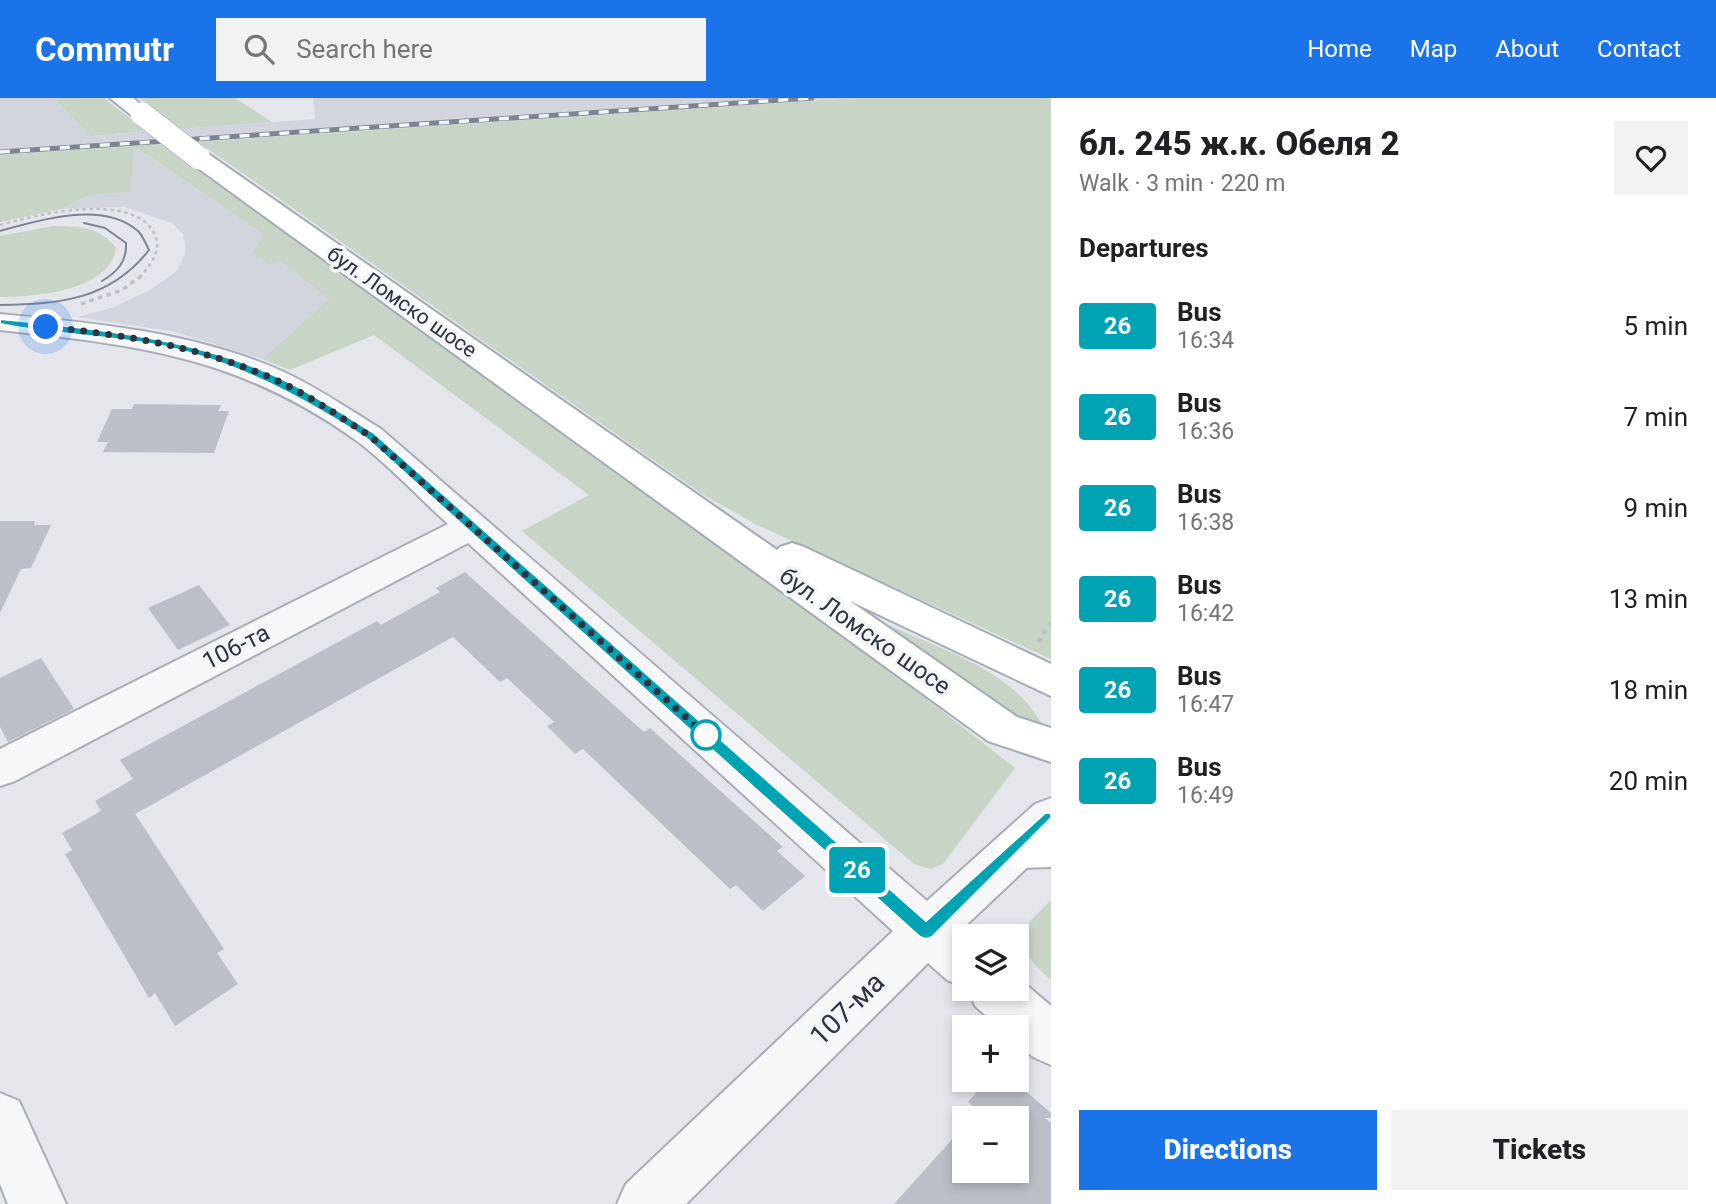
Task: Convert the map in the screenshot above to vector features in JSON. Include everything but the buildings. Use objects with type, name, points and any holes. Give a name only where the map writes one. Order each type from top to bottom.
[{"type":"main road","name":"бул. Ломско шосе","points":[[120,98],[200,158],[1003,729],[1051,745]]},
{"type":"main road","name":"бул. Ломско шосе","points":[[686,504],[1051,681]]},
{"type":"street","points":[[0,322],[93,331],[170,345],[258,372],[319,403],[370,436],[952,954]]},
{"type":"street","name":"106-та","points":[[0,769],[472,526]]},
{"type":"street","name":"107-ма","points":[[646,1204],[926,932],[1035,847],[1051,817]]},
{"type":"street","points":[[1007,1001],[1051,1039]]},
{"type":"street","points":[[0,1120],[37,1204]]},
{"type":"path","points":[[0,225],[52,213],[85,210],[126,214],[150,228],[158,237],[159,248],[155,260],[146,272],[125,289],[75,306]]},
{"type":"shaded area","points":[[0,98],[54,98],[92,136],[147,131],[164,144],[135,147],[263,234],[253,252],[268,265],[281,262],[329,299],[262,359],[176,332],[78,317],[114,307],[150,290],[177,271],[186,250],[183,234],[172,223],[125,207],[62,209],[89,195],[131,192],[133,146],[0,155]]},
{"type":"shaded area","points":[[313,98],[854,98],[198,142],[179,129],[315,119]]},
{"type":"green space","points":[[54,98],[104,98],[147,131],[91,136]]},
{"type":"green space","points":[[139,98],[235,98],[272,122],[179,129]]},
{"type":"green space","points":[[854,98],[1051,98],[1051,659],[757,525],[702,494],[198,142]]},
{"type":"green space","points":[[164,144],[826,620],[1015,768],[943,864],[930,869],[914,864],[522,531],[589,495],[374,335],[290,370],[262,359],[329,299],[281,262],[268,265],[253,252],[263,234],[134,146]]},
{"type":"green space","points":[[134,146],[131,192],[89,195],[62,209],[0,222],[0,155]]},
{"type":"green space","points":[[53,226],[80,227],[103,236],[116,248],[111,262],[100,274],[68,289],[0,297],[0,236]]},
{"type":"green space","points":[[878,622],[955,654],[996,677],[1015,691],[1043,726],[1016,719]]},
{"type":"green space","points":[[1051,900],[1051,980],[1029,956],[1027,924]]},
{"type":"tram line","points":[[0,231],[70,215],[107,216],[138,231],[149,250],[134,267],[101,289],[63,300],[0,305]]},
{"type":"tram line","points":[[84,223],[105,228],[126,243],[125,256],[120,266],[102,281]]},
{"type":"railway","points":[[0,152],[812,98]]},
{"type":"bus line","name":"26","points":[[0,322],[93,331],[170,345],[258,372],[319,403],[370,436],[926,932],[1051,818]]},
{"type":"route","points":[[46,327],[93,331],[170,345],[258,372],[319,403],[370,436],[706,735]]}]
